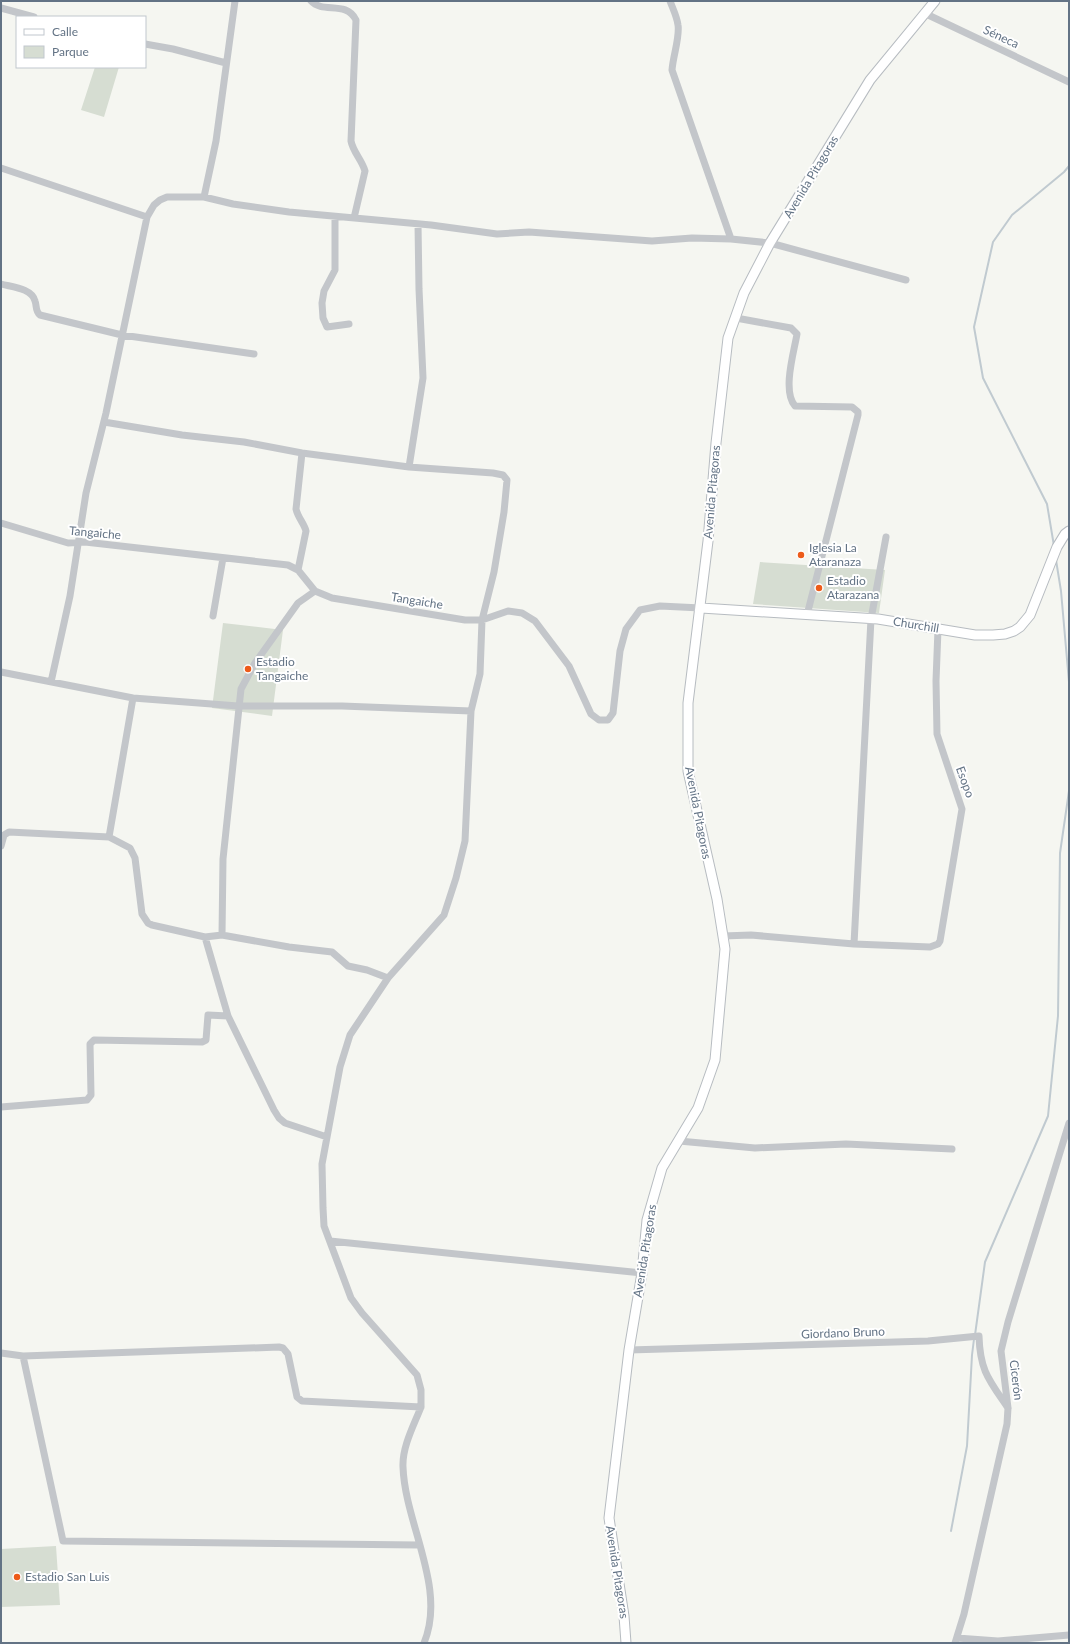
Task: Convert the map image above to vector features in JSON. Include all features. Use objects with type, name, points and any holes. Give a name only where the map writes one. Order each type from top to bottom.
[{"type":"main road","name":"Avenida Pitagoras","points":[[626,1643],[624,1616],[609,1518],[629,1350],[642,1273],[647,1220],[662,1168],[698,1108],[715,1060],[725,949],[717,899],[688,771],[688,703],[700,608],[728,338],[744,293],[770,243],[870,80],[935,1]]},
{"type":"main road","name":"Churchill","points":[[700,608],[871,619],[975,635],[993,636],[1005,634],[1014,631],[1030,615],[1057,546],[1065,534],[1069,531]]},
{"type":"street","points":[[204,197],[216,141],[235,1]]},
{"type":"street","points":[[311,1],[316,5],[346,10],[352,13],[356,20],[351,141],[352,146],[364,165],[365,171],[354,218]]},
{"type":"street","points":[[670,1],[678,21],[672,70],[731,240]]},
{"type":"street","points":[[1,8],[30,16]]},
{"type":"street","name":"Séneca","points":[[924,13],[1069,82]]},
{"type":"street","points":[[146,44],[173,49],[226,63]]},
{"type":"street","points":[[1,168],[147,218]]},
{"type":"street","points":[[51,682],[70,596],[86,494],[104,422],[147,218],[154,205],[166,197],[204,197],[234,204],[282,211],[418,224],[497,234],[529,232],[652,241],[692,238],[770,243],[906,280]]},
{"type":"street","points":[[335,217],[335,270],[324,291],[323,318],[327,327],[349,324]]},
{"type":"street","points":[[409,467],[423,378],[418,224]]},
{"type":"street","points":[[1,284],[30,293],[34,297],[36,311],[40,315],[122,335],[254,354]]},
{"type":"street","points":[[736,318],[791,328],[795,331],[797,334],[788,387],[791,402],[795,406],[852,407],[858,412],[807,615]]},
{"type":"street","points":[[104,422],[182,435],[244,442],[302,453],[409,467],[493,473],[503,475],[507,480],[504,512],[494,572],[482,620],[480,674],[471,712],[465,841],[456,878],[444,915],[388,978],[350,1036],[340,1067],[322,1164],[324,1226],[351,1298],[362,1313],[417,1375],[421,1390],[421,1406],[406,1449],[403,1468],[419,1545],[430,1584],[430,1617],[428,1633],[424,1643]]},
{"type":"street","points":[[298,570],[306,531],[305,526],[298,517],[296,509],[302,453]]},
{"type":"street","name":"Tangaiche","points":[[1,524],[68,543],[288,565],[298,570],[315,591],[332,598],[465,620],[482,620],[508,611],[522,613],[535,621],[569,666],[591,714],[599,720],[608,720],[613,713],[620,651],[626,629],[640,610],[660,606],[700,608]]},
{"type":"street","points":[[723,936],[751,935],[854,944],[871,619],[886,537]]},
{"type":"street","points":[[213,616],[223,558]]},
{"type":"street","points":[[222,935],[223,859],[241,689],[255,663],[298,603],[315,591]]},
{"type":"street","name":"Esopo","points":[[854,944],[930,947],[935,946],[940,941],[962,809],[937,734],[936,681],[938,629]]},
{"type":"street","points":[[1,672],[133,698],[238,706],[342,706],[471,712]]},
{"type":"street","points":[[109,837],[133,698]]},
{"type":"street","points":[[1,846],[4,835],[9,832],[109,837],[130,848],[134,854],[142,914],[148,923],[205,938],[222,935],[289,947],[332,952],[348,966],[368,970],[388,978]]},
{"type":"street","points":[[205,938],[228,1016],[279,1118],[285,1123],[326,1137]]},
{"type":"street","points":[[1,1107],[88,1100],[92,1095],[90,1044],[94,1040],[202,1042],[206,1040],[208,1015],[228,1016]]},
{"type":"street","name":"Cicerón","points":[[956,1640],[1008,1424],[1008,1408],[1001,1351],[1008,1322],[1069,1127]]},
{"type":"street","points":[[678,1140],[755,1148],[846,1144],[952,1149]]},
{"type":"street","points":[[330,1241],[642,1273]]},
{"type":"street","name":"Giordano Bruno","points":[[629,1350],[833,1345],[928,1341],[978,1336],[980,1358],[988,1380],[1008,1408]]},
{"type":"street","points":[[1,1353],[23,1356],[279,1347],[283,1348],[288,1354],[297,1397],[302,1401],[421,1406]]},
{"type":"street","points":[[23,1356],[63,1541],[419,1545]]},
{"type":"street","points":[[956,1640],[998,1641],[1069,1635]]},
{"type":"green space","points":[[95,68],[119,68],[104,117],[81,110]]},
{"type":"green space","points":[[760,562],[885,570],[879,613],[753,604]]},
{"type":"green space","points":[[223,623],[283,630],[272,716],[212,708]]},
{"type":"green space","points":[[56,1546],[60,1605],[1,1607],[1,1549]]},
{"type":"waterway","points":[[1054,546],[1047,504],[983,378],[974,327],[993,242],[1012,215],[1064,172],[1069,166]]},
{"type":"waterway","points":[[1056,560],[1061,591],[1069,682]]},
{"type":"waterway","points":[[975,1335],[985,1262],[1048,1116],[1058,1016],[1060,853],[1069,791]]},
{"type":"waterway","points":[[951,1531],[967,1446],[974,1339]]},
{"type":"place","name":"Iglesia La Ataranaza","points":[[801,555]]},
{"type":"place","name":"Estadio Atarazana","points":[[819,588]]},
{"type":"place","name":"Estadio Tangaiche","points":[[248,669]]},
{"type":"place","name":"Estadio San Luis","points":[[17,1577]]}]
